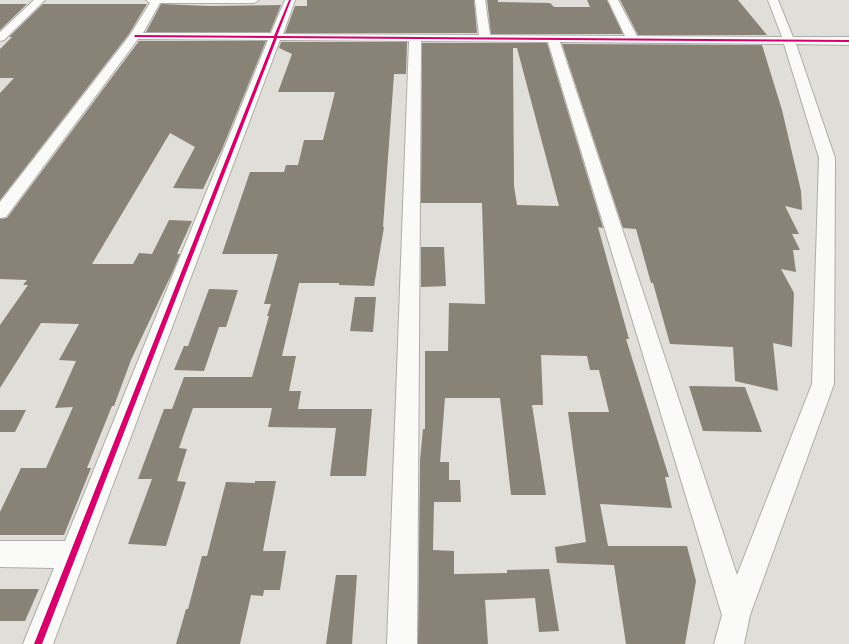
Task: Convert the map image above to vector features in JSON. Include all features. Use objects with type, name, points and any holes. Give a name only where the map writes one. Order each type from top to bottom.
[{"type":"street","points":[[0,38],[40,0]]},
{"type":"street","points":[[151,0],[254,0]]},
{"type":"street","points":[[0,213],[135,36],[157,0]]},
{"type":"street","points":[[38,644],[290,0]]},
{"type":"street","points":[[480,0],[485,38]]},
{"type":"street","points":[[613,0],[634,40]]},
{"type":"street","points":[[731,644],[736,615],[823,384],[827,158],[787,34],[768,3]]},
{"type":"street","points":[[135,36],[634,40],[787,34],[849,41]]},
{"type":"street","points":[[402,644],[415,38]]},
{"type":"street","points":[[553,39],[736,615]]},
{"type":"street","points":[[0,554],[73,555]]},
{"type":"building","points":[[307,0],[474,0],[477,33],[285,33],[295,6],[307,6]]},
{"type":"building","points":[[487,0],[498,0],[498,2],[550,3],[554,7],[590,7],[587,0],[607,0],[623,34],[491,34]]},
{"type":"building","points":[[620,0],[738,0],[767,35],[638,35]]},
{"type":"building","points":[[0,4],[27,4],[0,30]]},
{"type":"building","points":[[43,4],[147,4],[129,34],[0,200],[0,93],[14,78],[0,78],[0,49],[12,37],[9,37]]},
{"type":"building","points":[[161,4],[210,6],[281,5],[270,32],[146,32]]},
{"type":"building","points":[[139,41],[266,41],[222,149],[203,189],[173,188],[195,147],[170,133],[92,264],[133,264],[139,253],[152,254],[169,220],[192,221],[177,254],[180,254],[173,271],[131,360],[114,406],[112,406],[87,468],[91,468],[64,535],[0,535],[0,512],[21,468],[46,468],[73,407],[55,408],[76,361],[59,360],[79,324],[41,323],[0,388],[0,325],[28,285],[23,285],[27,280],[0,279],[0,219],[7,218]]},
{"type":"building","points":[[281,42],[407,42],[406,74],[394,74],[384,227],[374,286],[339,285],[339,283],[299,283],[282,356],[296,356],[289,391],[301,391],[298,409],[372,409],[366,476],[330,476],[336,428],[268,427],[272,408],[193,408],[179,448],[187,449],[177,481],[186,482],[166,546],[128,544],[152,479],[138,479],[164,409],[172,409],[184,377],[252,377],[269,316],[267,316],[271,304],[264,304],[278,254],[222,254],[250,172],[284,172],[286,165],[298,165],[304,140],[323,140],[335,92],[278,92],[292,54],[279,48]]},
{"type":"building","points":[[422,43],[547,43],[603,228],[598,227],[629,339],[626,339],[669,477],[665,477],[672,508],[600,504],[608,546],[687,546],[696,581],[685,644],[626,644],[614,565],[557,563],[555,547],[586,542],[568,412],[609,412],[599,370],[590,370],[587,356],[541,355],[543,405],[532,405],[546,495],[511,495],[500,398],[445,398],[440,462],[449,462],[449,480],[460,480],[461,502],[434,502],[433,550],[454,551],[454,574],[507,573],[507,570],[549,569],[559,631],[539,632],[535,598],[485,600],[488,644],[418,644],[420,460],[423,429],[425,429],[425,351],[448,351],[449,303],[485,304],[482,203],[421,203]],"holes":[[[513,48],[517,48],[559,206],[517,205],[514,186]]]},
{"type":"building","points":[[562,44],[762,45],[782,110],[801,191],[802,210],[785,206],[799,234],[792,234],[800,250],[793,250],[796,272],[781,269],[794,293],[792,347],[773,343],[778,391],[735,381],[733,347],[670,344],[636,229],[623,228]]},
{"type":"building","points":[[421,247],[444,247],[446,286],[421,287]]},
{"type":"building","points":[[209,289],[238,290],[226,327],[219,327],[204,371],[174,370],[184,346],[188,346]]},
{"type":"building","points":[[355,297],[376,297],[373,332],[350,331]]},
{"type":"building","points":[[689,386],[745,387],[762,432],[703,431]]},
{"type":"building","points":[[0,410],[26,410],[15,432],[0,432]]},
{"type":"building","points":[[255,481],[276,481],[263,551],[286,551],[280,590],[264,590],[263,596],[251,595],[240,644],[176,644],[186,609],[188,609],[202,556],[207,556],[226,482],[255,483]]},
{"type":"building","points":[[336,575],[357,575],[352,644],[326,644]]},
{"type":"building","points":[[0,589],[39,589],[25,621],[0,621]]},
{"type":"cycle path","points":[[38,644],[290,0]]},
{"type":"cycle path","points":[[135,36],[849,41]]}]
